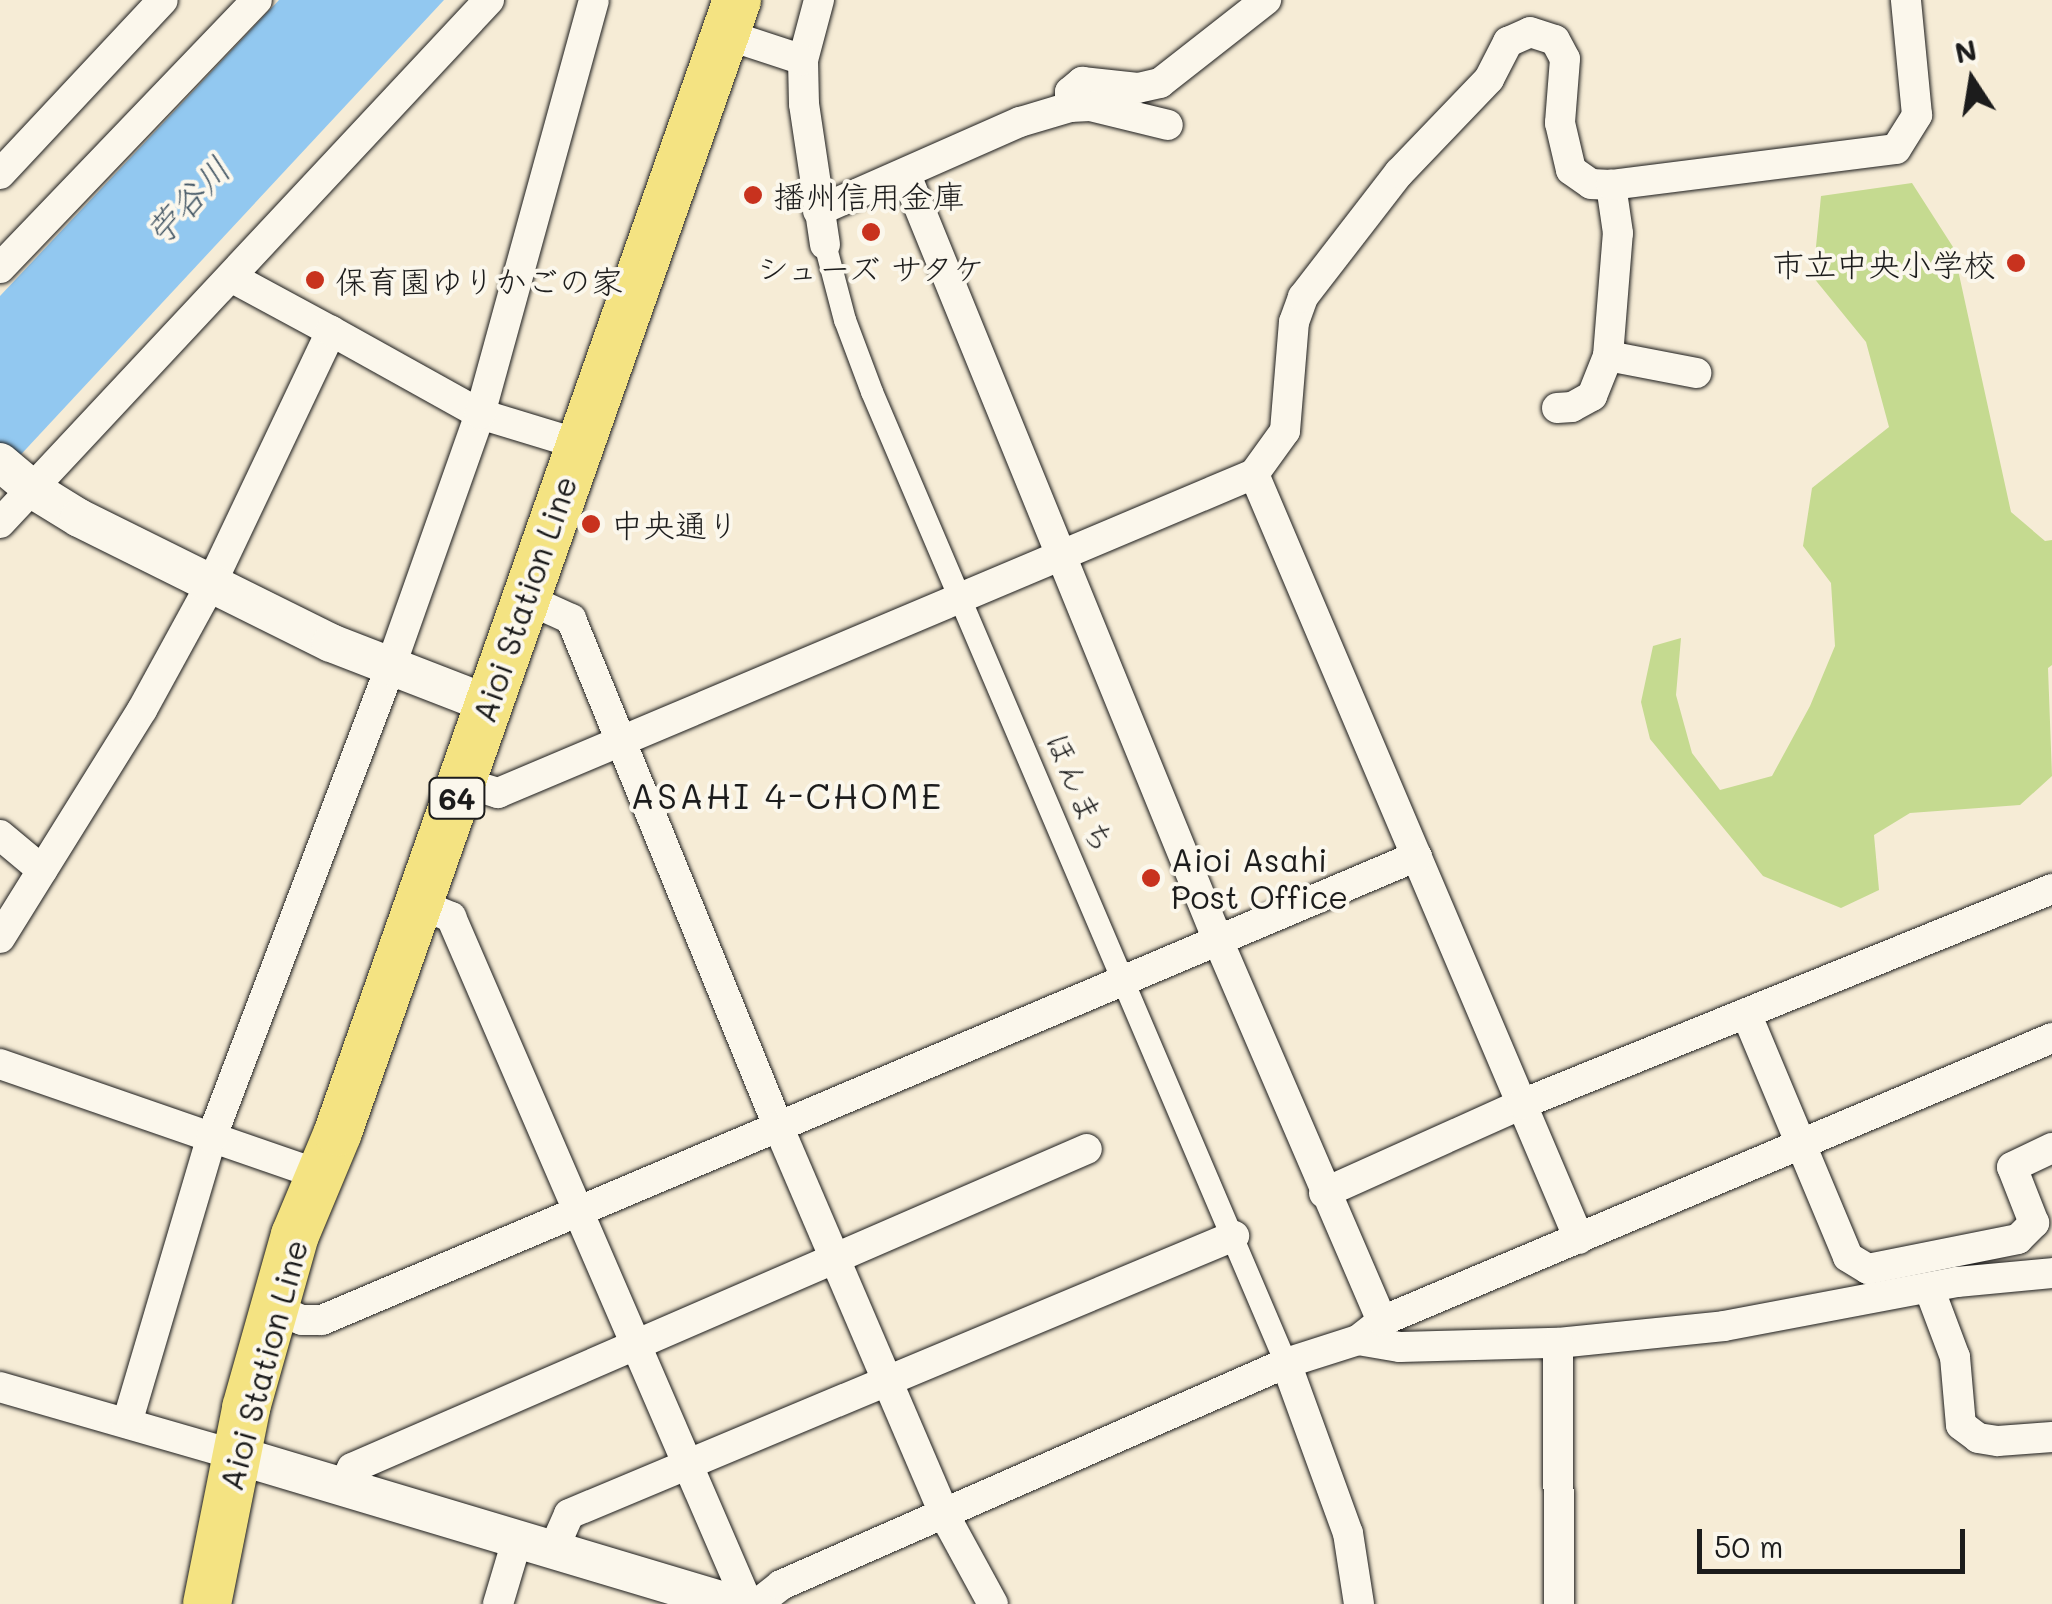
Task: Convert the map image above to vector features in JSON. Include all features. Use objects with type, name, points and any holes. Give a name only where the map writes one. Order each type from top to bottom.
[{"type":"main road","name":"Aioi Station Line","points":[[208,1604],[236,1455],[296,1236],[419,904],[486,702],[730,17]]},
{"type":"street","points":[[0,268],[257,0]]},
{"type":"street","points":[[0,523],[18,478],[230,277],[489,0]]},
{"type":"street","points":[[127,1423],[211,1138],[390,668],[480,414],[594,0]]},
{"type":"street","points":[[819,0],[803,60],[824,244]]},
{"type":"street","points":[[1070,107],[1070,92],[1082,82],[1138,88],[1160,83],[1266,0]]},
{"type":"street","points":[[462,782],[498,793],[1254,474],[1284,432],[1294,322],[1303,297],[1398,173],[1489,79],[1508,42],[1530,32],[1555,40],[1565,59],[1560,123],[1571,170],[1592,184],[1611,184],[1896,149],[1917,115],[1906,0]]},
{"type":"street","points":[[0,174],[149,5]]},
{"type":"street","points":[[730,17],[803,60]]},
{"type":"street","points":[[818,212],[1020,122],[1070,107],[1090,106],[1168,125]]},
{"type":"street","points":[[906,175],[1060,558],[1324,1193],[1370,1330],[1400,1347],[1558,1343],[1804,1314],[1929,1288],[2052,1273]]},
{"type":"street","points":[[1557,408],[1572,407],[1592,396],[1608,356],[1618,234],[1611,184]]},
{"type":"street","name":"ほんまち","points":[[824,244],[845,320],[872,392],[1286,1364]]},
{"type":"street","points":[[230,277],[480,414],[579,444]]},
{"type":"street","points":[[0,938],[142,710],[212,582],[331,332]]},
{"type":"street","points":[[1608,356],[1696,373]]},
{"type":"street","points":[[1254,474],[1578,1239]]},
{"type":"street","points":[[18,478],[79,518],[390,668],[486,702]]},
{"type":"street","points":[[525,598],[572,619],[778,1126],[944,1516],[993,1604]]},
{"type":"street","points":[[0,835],[42,870]]},
{"type":"street","points":[[276,1309],[302,1320],[322,1320],[1418,856]]},
{"type":"street","points":[[1324,1193],[1522,1104],[2052,890]]},
{"type":"street","points":[[419,904],[451,917],[748,1604]]},
{"type":"street","points":[[1746,1013],[1848,1257],[1868,1269],[2018,1239],[2034,1223],[2012,1167],[2052,1148]]},
{"type":"street","points":[[757,1604],[781,1585],[1286,1364],[1801,1144],[2050,1044]]},
{"type":"street","points":[[0,1064],[320,1175]]},
{"type":"street","points":[[343,1486],[352,1468],[636,1341],[1086,1149]]},
{"type":"street","points":[[554,1548],[569,1514],[1234,1236]]},
{"type":"street","points":[[1929,1288],[1955,1357],[1961,1425],[1978,1438],[1998,1441],[2052,1437]]},
{"type":"street","points":[[1558,1343],[1559,1604]]},
{"type":"street","points":[[1286,1364],[1348,1533],[1359,1604]]},
{"type":"street","points":[[0,1387],[518,1537],[734,1604]]},
{"type":"street","points":[[498,1604],[518,1537]]},
{"type":"green space","points":[[1912,183],[1953,247],[2011,512],[2045,541],[2052,540],[2052,665],[2048,668],[2052,776],[2020,805],[1910,813],[1874,835],[1879,890],[1841,908],[1763,876],[1650,739],[1641,702],[1653,646],[1681,638],[1676,695],[1692,753],[1720,790],[1772,776],[1810,706],[1835,646],[1831,583],[1803,546],[1812,488],[1889,427],[1866,342],[1813,277],[1821,196]]},
{"type":"water","name":"苧谷川","points":[[279,0],[444,0],[0,477],[0,296]]},
{"type":"place","name":"播州信用金庫","points":[[753,195]]},
{"type":"place","name":"シューズ サタケ","points":[[871,232]]},
{"type":"place","name":"市立中央小学校","points":[[2016,263]]},
{"type":"place","name":"保育園ゆりかごの家","points":[[315,280]]},
{"type":"place","name":"中央通り","points":[[591,524]]},
{"type":"place","name":"Aioi Asahi Post Office","points":[[1151,878]]},
{"type":"district","name":"ASAHI 4-CHOME","points":[[787,795]]}]
